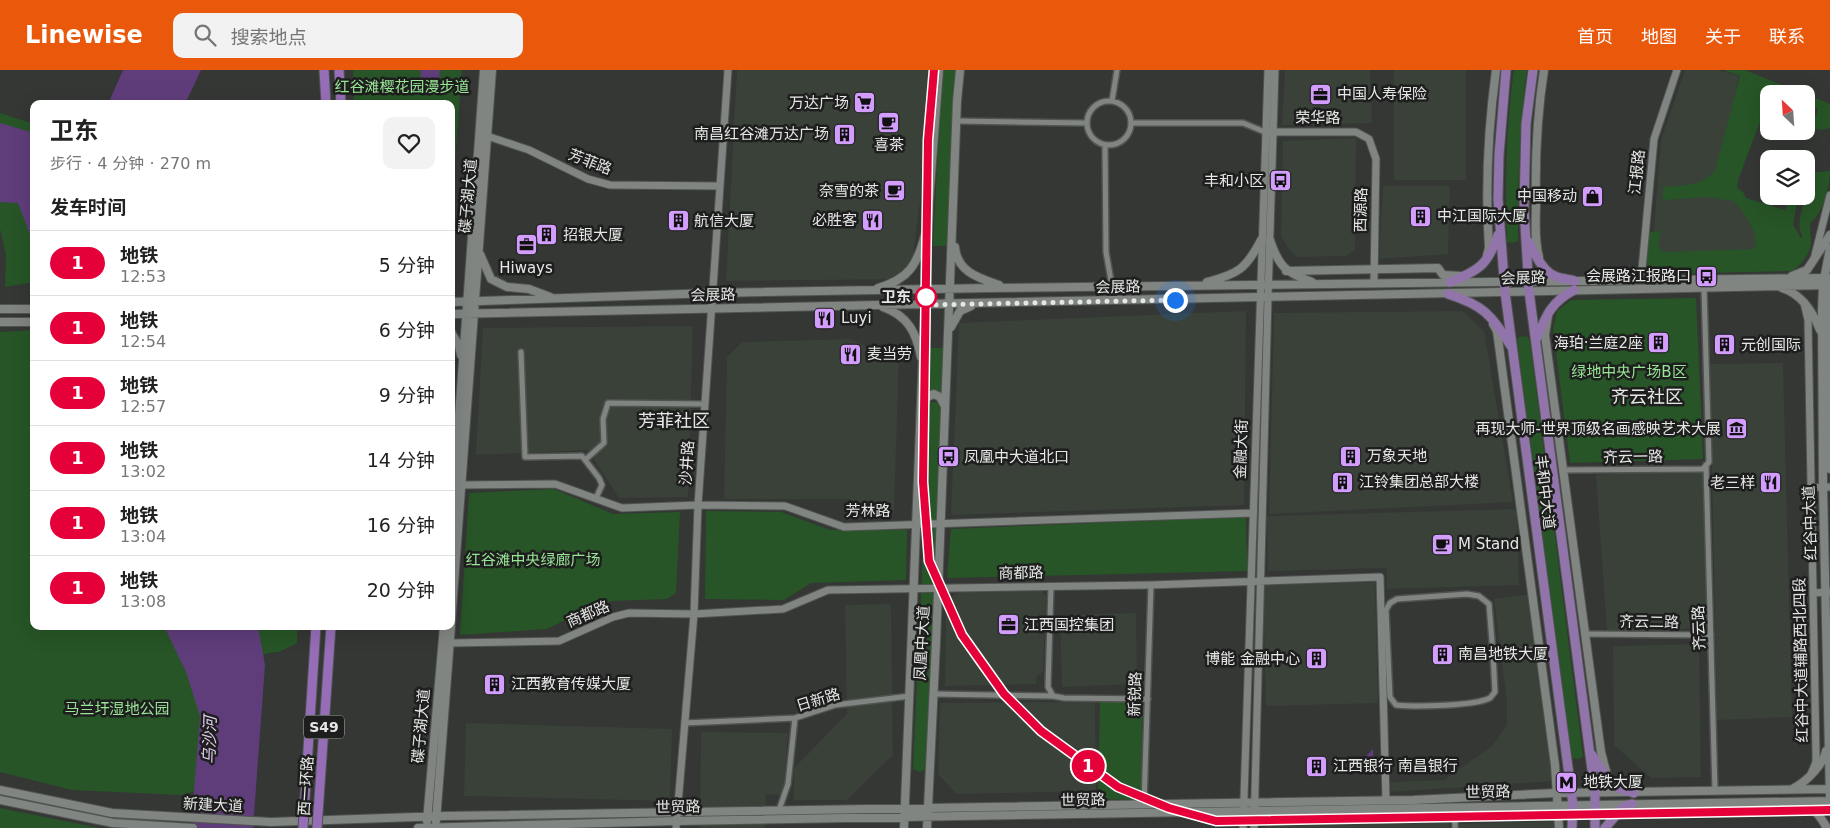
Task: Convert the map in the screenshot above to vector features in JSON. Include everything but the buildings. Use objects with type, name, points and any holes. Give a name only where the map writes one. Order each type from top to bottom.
[{"type":"highway","points":[[324,70],[326,100]]},
{"type":"highway","points":[[339,70],[341,100]]},
{"type":"highway","name":"西一环路","points":[[301,828],[305,801],[316,630]]},
{"type":"highway","name":"西一环路","points":[[317,828],[331,630]]},
{"type":"main road","name":"碟子湖大道","points":[[455,474],[463,368],[471,302],[484,70]]},
{"type":"main road","name":"碟子湖大道","points":[[471,302],[478,247],[492,70]]},
{"type":"main road","name":"凤凰中大道","points":[[904,828],[929,223],[939,70]]},
{"type":"main road","name":"凤凰中大道","points":[[927,828],[946,408],[956,122],[960,70]]},
{"type":"main road","points":[[1485,264],[1489,248],[1488,142],[1496,70]]},
{"type":"main road","name":"丰和中大道","points":[[1506,70],[1499,156],[1500,228],[1504,282],[1571,793],[1572,828]]},
{"type":"main road","name":"丰和中大道","points":[[1533,70],[1526,124],[1524,208],[1529,291],[1595,793],[1595,828]]},
{"type":"main road","points":[[1542,264],[1536,238],[1536,171],[1537,122],[1544,70]]},
{"type":"main road","points":[[953,208],[955,250],[964,269],[972,275],[1006,287]]},
{"type":"main road","points":[[865,290],[892,283],[908,273],[921,250],[929,223]]},
{"type":"main road","points":[[1450,282],[1464,277],[1485,264],[1493,250],[1500,228]]},
{"type":"main road","points":[[1785,278],[1807,270],[1830,235]]},
{"type":"main road","points":[[1526,236],[1542,264],[1554,276],[1575,281]]},
{"type":"main road","points":[[1195,285],[1226,277],[1238,271],[1246,265],[1266,240],[1286,271],[1316,284]]},
{"type":"main road","points":[[478,247],[490,278],[507,287],[529,289],[554,299]]},
{"type":"main road","name":"红谷中大道","points":[[1830,248],[1826,334],[1830,800]]},
{"type":"main road","points":[[1286,271],[1438,268],[1443,275],[1464,277]]},
{"type":"main road","name":"会展路","points":[[455,302],[712,293],[1006,287],[1785,278],[1828,283]]},
{"type":"main road","name":"会展路","points":[[455,314],[1448,294],[1828,283]]},
{"type":"main road","points":[[1775,286],[1790,291],[1804,303],[1826,334]]},
{"type":"main road","points":[[1535,343],[1549,310],[1561,297],[1574,290]]},
{"type":"main road","points":[[1448,294],[1468,300],[1481,307],[1489,315],[1512,348]]},
{"type":"main road","points":[[948,344],[951,326],[960,311],[970,306],[989,304]]},
{"type":"main road","points":[[879,306],[899,314],[913,331],[923,368]]},
{"type":"main road","points":[[0,309],[30,309]]},
{"type":"main road","points":[[1549,310],[1546,334],[1601,752],[1609,781]]},
{"type":"main road","name":"碟子湖大道","points":[[455,563],[470,371],[470,314]]},
{"type":"main road","points":[[1489,315],[1496,331],[1499,346],[1555,765],[1559,828]]},
{"type":"main road","points":[[0,322],[30,322]]},
{"type":"main road","name":"红谷中大道","points":[[1826,334],[1830,469]]},
{"type":"main road","points":[[455,339],[459,346],[463,368]]},
{"type":"main road","points":[[922,411],[925,399],[931,394],[940,396],[946,408]]},
{"type":"main road","name":"碟子湖大道","points":[[426,828],[444,630]]},
{"type":"main road","name":"碟子湖大道","points":[[436,828],[451,630]]},
{"type":"main road","points":[[1793,789],[1804,783],[1825,756],[1829,739]]},
{"type":"main road","points":[[1589,750],[1609,781],[1618,788],[1634,793]]},
{"type":"main road","name":"世贸路","points":[[426,828],[677,824],[928,816],[1244,811],[1255,806],[1557,793],[1829,789]]},
{"type":"main road","name":"新建大道","points":[[0,790],[112,813],[271,822],[427,816]]},
{"type":"main road","name":"新建大道","points":[[0,800],[113,823],[193,828]]},
{"type":"main road","name":"世贸路","points":[[427,816],[1244,802],[1255,806],[1455,807],[1830,800]]},
{"type":"main road","points":[[1790,802],[1805,804],[1818,814],[1827,828]]},
{"type":"main road","points":[[1605,828],[1611,824],[1623,808],[1632,804]]},
{"type":"main road","points":[[418,828],[426,828]]},
{"type":"street","name":"沙井路","points":[[677,824],[694,614],[698,505],[728,70]]},
{"type":"street","points":[[1112,101],[1118,70]]},
{"type":"street","name":"金融大街","points":[[1266,240],[1265,132],[1268,70]]},
{"type":"street","name":"金融大街","points":[[1254,828],[1261,581],[1264,284],[1275,70]]},
{"type":"street","name":"江报路","points":[[1640,280],[1654,139],[1677,70]]},
{"type":"street","points":[[1112,101],[1123,106],[1128,111],[1131,123],[1130,131],[1126,138],[1120,142],[1113,145],[1105,145],[1099,143],[1090,135],[1087,123],[1092,110],[1104,102],[1112,101]]},
{"type":"street","points":[[956,122],[1087,123]]},
{"type":"street","points":[[1131,123],[1243,123],[1265,132]]},
{"type":"street","name":"荣华路","points":[[1265,132],[1356,132],[1369,139]]},
{"type":"street","name":"芳菲路","points":[[487,136],[529,150],[588,178],[610,185],[720,186]]},
{"type":"street","name":"西源路","points":[[1369,139],[1376,159],[1374,283]]},
{"type":"street","points":[[1105,145],[1106,252],[1112,286]]},
{"type":"street","points":[[1812,262],[1830,195]]},
{"type":"street","name":"齐云路","points":[[1704,288],[1709,462],[1704,467],[1715,791]]},
{"type":"street","name":"金融大街","points":[[1243,828],[1253,513],[1264,298]]},
{"type":"street","name":"红谷中大道辅路西北四段","points":[[1804,303],[1808,320],[1816,753],[1816,762],[1810,776]]},
{"type":"street","points":[[521,352],[525,457],[582,456],[599,478],[602,485],[596,498]]},
{"type":"street","points":[[585,460],[604,443],[603,419],[608,403],[705,404]]},
{"type":"street","name":"齐云一路","points":[[1564,470],[1704,467]]},
{"type":"street","name":"芳林路","points":[[460,485],[556,484],[622,508],[698,505],[786,506],[844,527],[1253,513]]},
{"type":"street","points":[[1811,488],[1826,487]]},
{"type":"street","name":"商都路","points":[[450,643],[559,641],[613,617],[629,613],[694,614],[783,609],[828,590],[1151,585],[1380,577],[1386,800]]},
{"type":"street","name":"新锐路","points":[[1144,804],[1151,585]]},
{"type":"street","points":[[1051,586],[1048,687],[1053,696]]},
{"type":"street","points":[[1813,592],[1828,592]]},
{"type":"street","points":[[1467,594],[1479,596],[1490,604],[1493,654],[1496,692],[1491,697],[1476,702],[1396,705],[1390,697],[1386,610],[1390,603],[1396,599],[1467,594]]},
{"type":"street","name":"齐云二路","points":[[1586,634],[1711,635]]},
{"type":"street","points":[[1493,654],[1540,649]]},
{"type":"street","points":[[934,694],[1148,699]]},
{"type":"street","name":"日新路","points":[[779,810],[788,784],[794,718],[835,705],[910,696]]},
{"type":"street","points":[[685,723],[794,718]]},
{"type":"street","points":[[1455,807],[1455,828]]},
{"type":"street","points":[[1818,814],[1822,828]]},
{"type":"shaded area","points":[[737,70],[937,70],[910,279],[726,281]]},
{"type":"shaded area","points":[[1285,70],[1370,70],[1372,123],[1282,125]]},
{"type":"shaded area","points":[[1394,70],[1466,70],[1466,180],[1394,180]]},
{"type":"shaded area","points":[[1685,70],[1718,70],[1739,76],[1715,188],[1741,196],[1758,239],[1757,254],[1657,255],[1653,242],[1661,140]]},
{"type":"shaded area","points":[[1356,138],[1355,250],[1346,256],[1297,257],[1289,250],[1281,236],[1283,141]]},
{"type":"shaded area","points":[[1383,186],[1450,186],[1448,254],[1379,259]]},
{"type":"shaded area","points":[[1246,311],[1244,505],[951,515],[959,323]]},
{"type":"shaded area","name":"万象天地","points":[[1463,311],[1484,331],[1513,502],[1269,514],[1274,313]]},
{"type":"shaded area","points":[[693,326],[688,497],[619,498],[588,450],[476,455],[483,328]]},
{"type":"shaded area","points":[[850,339],[873,350],[899,351],[894,513],[859,514],[850,499],[724,499],[727,357],[742,342]]},
{"type":"shaded area","points":[[1783,363],[1792,717],[1717,720],[1710,364]]},
{"type":"shaded area","points":[[1706,466],[1713,628],[1607,631],[1596,475]]},
{"type":"shaded area","points":[[1517,509],[1519,585],[1387,589],[1387,568],[1268,571],[1267,516]]},
{"type":"shaded area","points":[[1375,582],[1378,703],[1266,706],[1263,585]]},
{"type":"shaded area","points":[[1039,587],[1046,596],[1043,672],[1037,676],[1036,684],[945,686],[946,600],[961,591]]},
{"type":"shaded area","points":[[1530,594],[1553,781],[1391,792],[1390,782],[1444,780],[1492,746],[1507,725],[1507,702],[1494,599]]},
{"type":"shaded area","points":[[891,604],[893,755],[847,800],[794,800],[794,768],[847,714],[845,605]]},
{"type":"shaded area","points":[[1136,613],[1137,684],[1062,687],[1060,615]]},
{"type":"shaded area","points":[[1699,644],[1701,777],[1651,778],[1614,745],[1613,646]]},
{"type":"shaded area","points":[[1095,702],[1096,791],[957,794],[938,774],[940,703]]},
{"type":"shaded area","points":[[466,723],[672,729],[670,801],[464,796]]},
{"type":"shaded area","points":[[701,732],[788,733],[783,796],[766,794],[765,828],[700,828]]},
{"type":"shaded area","points":[[1449,811],[1449,828],[1264,828],[1283,815]]},
{"type":"shaded area","points":[[1555,821],[1555,828],[1458,828],[1459,824]]},
{"type":"green space","name":"红谷滩樱花园漫步道","points":[[353,70],[462,70],[455,161],[455,100],[354,100]]},
{"type":"green space","points":[[942,70],[956,70],[948,246],[933,246]]},
{"type":"green space","points":[[1514,70],[1527,70],[1522,113],[1518,241],[1513,243],[1507,242],[1506,177],[1509,113]]},
{"type":"green space","points":[[1723,70],[1745,70],[1782,85],[1760,85],[1760,122],[1738,180],[1737,188],[1743,192],[1746,198],[1760,202],[1760,205],[1769,205],[1785,210],[1787,205],[1796,205],[1793,225],[1801,238],[1803,237],[1799,226],[1803,205],[1815,205],[1815,172],[1830,171],[1829,184],[1822,207],[1810,223],[1810,248],[1802,263],[1792,271],[1662,274],[1654,272],[1646,264],[1648,232],[1661,231],[1658,246],[1663,252],[1754,249],[1756,244],[1753,231],[1747,217],[1734,201],[1708,197],[1663,200],[1663,187],[1697,183],[1715,171],[1740,76]]},
{"type":"green space","points":[[1815,98],[1830,104],[1830,128],[1820,130],[1815,128],[1815,118],[1818,109],[1815,108]]},
{"type":"green space","points":[[0,113],[30,123],[30,283],[5,287],[6,255],[0,229]]},
{"type":"green space","name":"绿地中央广场B区","points":[[1696,298],[1703,459],[1570,463],[1553,329],[1557,311],[1571,300]]},
{"type":"green space","name":"马兰圩湿地公园","points":[[30,330],[30,630],[172,630],[199,684],[203,789],[182,795],[72,790],[0,772],[0,332]]},
{"type":"green space","points":[[1527,336],[1530,341],[1583,757],[1578,759],[1572,758],[1517,340],[1519,337]]},
{"type":"green space","points":[[929,348],[944,348],[944,399],[929,399]]},
{"type":"green space","points":[[930,402],[943,403],[926,769],[920,772],[913,769]]},
{"type":"green space","name":"红谷滩中央绿廊广场","points":[[554,489],[613,514],[680,512],[676,593],[667,599],[611,601],[590,608],[547,629],[460,635],[469,493]]},
{"type":"green space","points":[[706,511],[781,512],[830,530],[907,530],[906,580],[811,583],[784,600],[705,599]]},
{"type":"green space","points":[[1246,517],[1247,571],[947,578],[951,529]]},
{"type":"green space","points":[[248,630],[297,630],[297,643],[279,652],[268,653],[258,657]]},
{"type":"green space","points":[[1100,700],[1142,701],[1141,800],[1098,799]]},
{"type":"green space","points":[[0,808],[99,828],[0,828]]},
{"type":"water","points":[[123,70],[201,70],[187,100],[110,100]]},
{"type":"water","points":[[420,70],[440,70],[438,84],[432,93],[424,94],[418,86]]},
{"type":"water","points":[[0,123],[30,132],[30,234],[18,203],[0,202]]},
{"type":"water","name":"乌沙河","points":[[166,630],[259,630],[265,665],[253,828],[191,828],[200,716],[186,672]]},
{"type":"water","points":[[1373,749],[1374,770],[1356,774],[1356,766]]},
{"type":"metro line","name":"1","points":[[934,70],[928,140],[923,482],[929,561],[962,635],[1004,694],[1041,731],[1118,787],[1169,808],[1216,821],[1830,810]]},
{"type":"place","name":"中国人寿保险","points":[[1321,94]]},
{"type":"place","name":"万达广场","points":[[865,103]]},
{"type":"place","name":"喜茶","points":[[889,122]]},
{"type":"place","name":"南昌红谷滩万达广场","points":[[845,134]]},
{"type":"place","name":"丰和小区","points":[[1280,181]]},
{"type":"place","name":"奈雪的茶","points":[[895,191]]},
{"type":"place","name":"中国移动","points":[[1593,196]]},
{"type":"place","name":"中江国际大厦","points":[[1421,216]]},
{"type":"place","name":"必胜客","points":[[873,220]]},
{"type":"place","name":"航信大厦","points":[[678,221]]},
{"type":"place","name":"招银大厦","points":[[547,235]]},
{"type":"place","name":"Hiways","points":[[526,245]]},
{"type":"place","name":"会展路江报路口","points":[[1707,276]]},
{"type":"place","name":"卫东","points":[[926,297]]},
{"type":"place","name":"Luyi","points":[[825,318]]},
{"type":"place","name":"海珀·兰庭2座","points":[[1659,343]]},
{"type":"place","name":"元创国际","points":[[1725,345]]},
{"type":"place","name":"麦当劳","points":[[851,354]]},
{"type":"place","name":"再现大师-世界顶级名画感映艺术大展","points":[[1737,429]]},
{"type":"place","name":"万象天地","points":[[1351,456]]},
{"type":"place","name":"凤凰中大道北口","points":[[948,457]]},
{"type":"place","name":"江铃集团总部大楼","points":[[1343,482]]},
{"type":"place","name":"老三样","points":[[1771,483]]},
{"type":"place","name":"M Stand","points":[[1442,544]]},
{"type":"place","name":"江西国控集团","points":[[1008,625]]},
{"type":"place","name":"南昌地铁大厦","points":[[1442,654]]},
{"type":"place","name":"博能 金融中心","points":[[1316,659]]},
{"type":"place","name":"江西教育传媒大厦","points":[[495,684]]},
{"type":"place","name":"江西银行 南昌银行","points":[[1317,766]]},
{"type":"place","name":"地铁大厦","points":[[1567,782]]},
{"type":"district","name":"齐云社区","points":[[1647,397]]},
{"type":"district","name":"芳菲社区","points":[[674,421]]},
{"type":"route","points":[[926,297],[926,305],[1175,300]]}]
